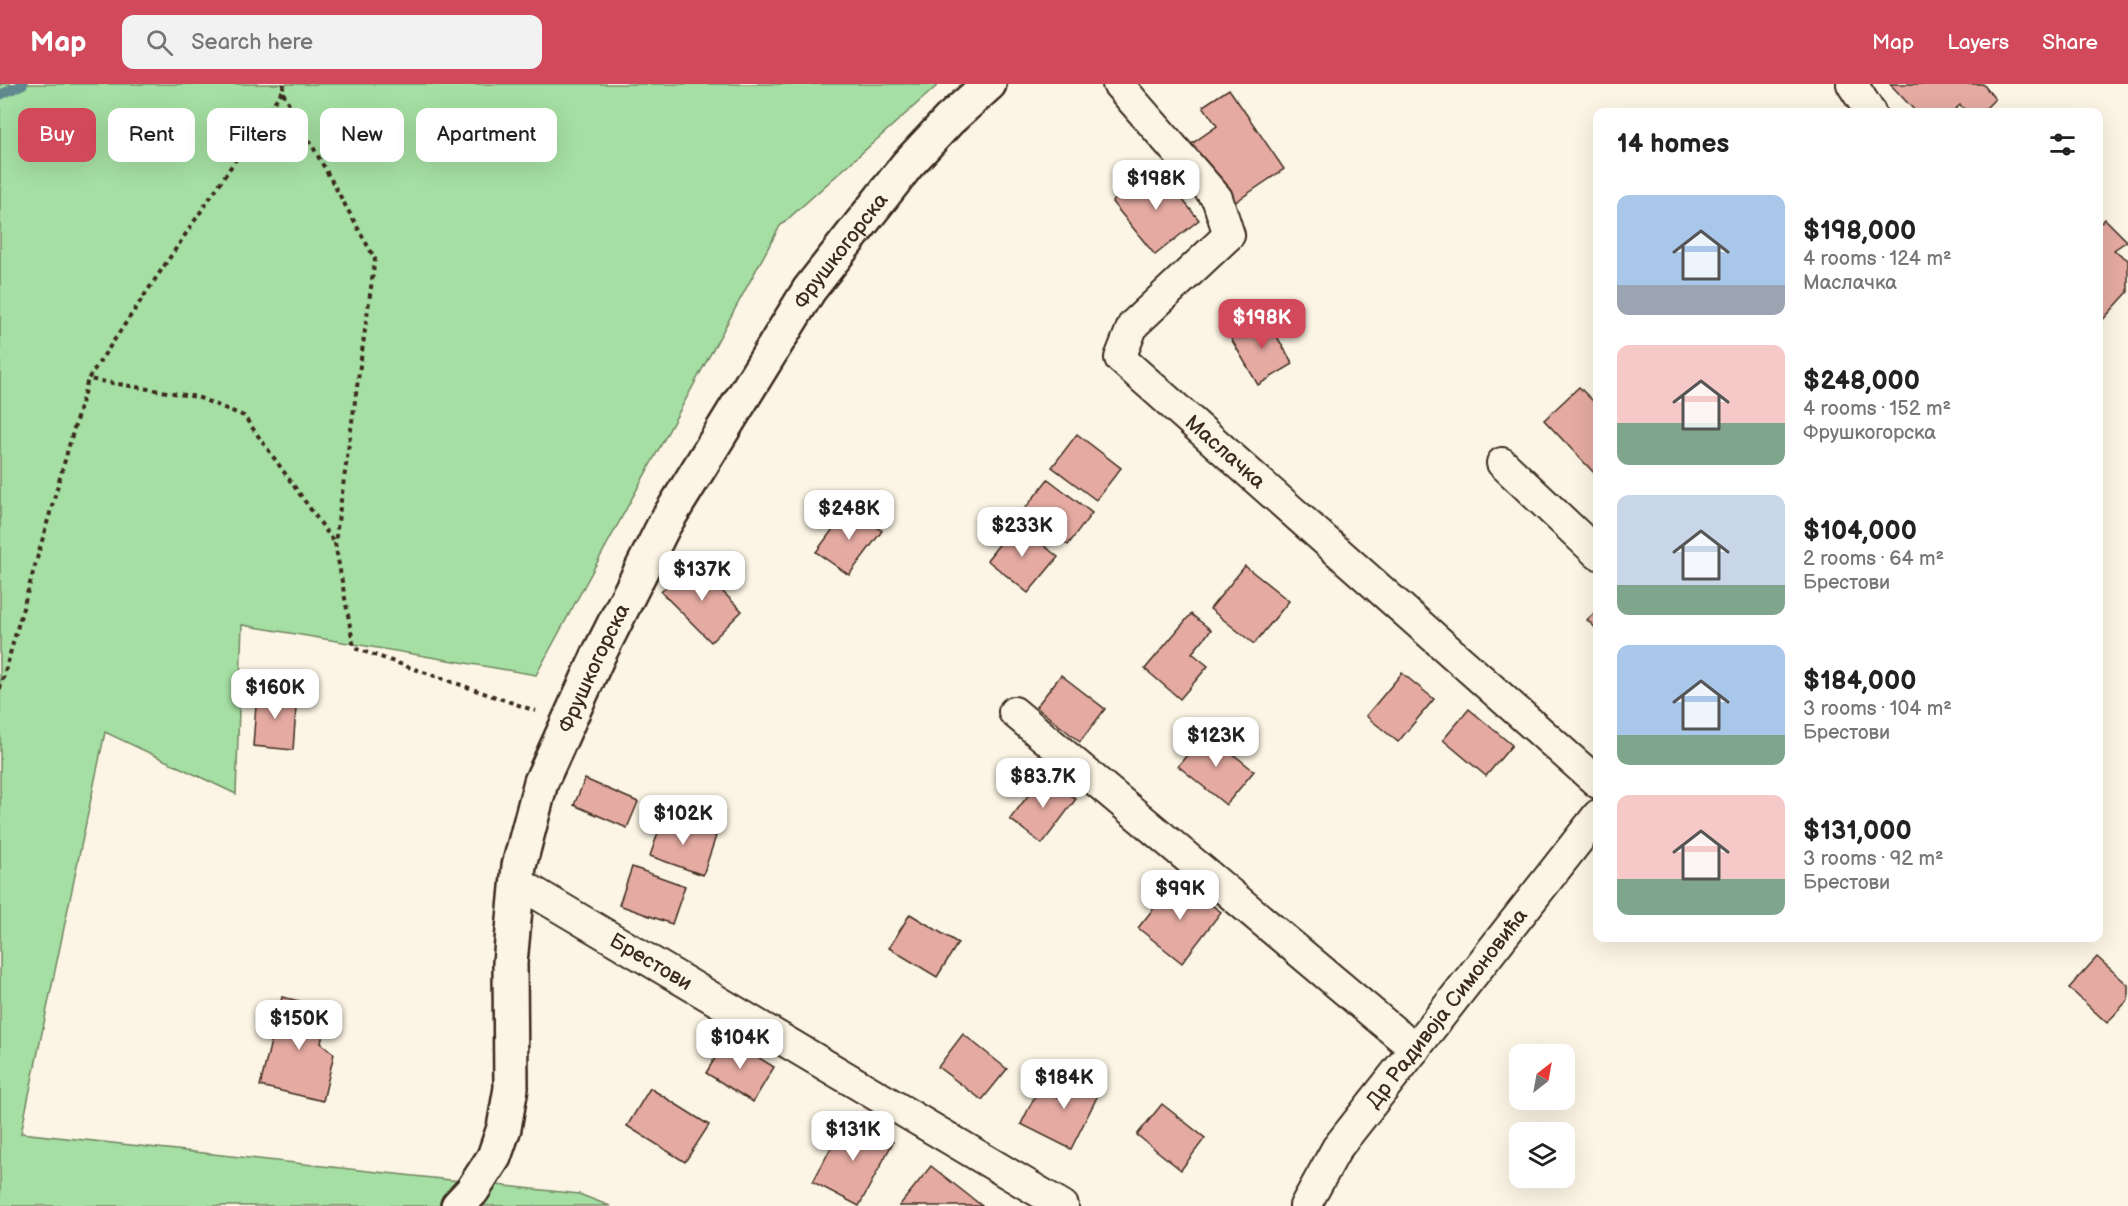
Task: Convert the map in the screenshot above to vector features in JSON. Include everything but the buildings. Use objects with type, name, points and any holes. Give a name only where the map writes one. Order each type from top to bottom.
[{"type":"street","name":"Фрушкогорска","points":[[458,1206],[472,1191],[494,1157],[504,1128],[511,1088],[510,963],[519,866],[541,782],[568,722],[664,525],[809,290],[907,165],[949,120],[989,84]]},
{"type":"street","name":"Маслачка","points":[[1118,84],[1217,198],[1229,235],[1133,326],[1120,358],[1593,779]]},
{"type":"street","points":[[1852,84],[1867,108]]},
{"type":"street","points":[[1502,463],[1593,549]]},
{"type":"street","points":[[1014,712],[1415,1049]]},
{"type":"street","name":"Др Радивоја Симоновића","points":[[1305,1206],[1337,1149],[1593,821]]},
{"type":"street","name":"Брестови","points":[[517,882],[1063,1206]]},
{"type":"path","points":[[0,689],[88,379],[282,91],[284,84]]},
{"type":"path","points":[[282,91],[375,259],[335,543],[354,648],[568,722]]},
{"type":"path","points":[[88,379],[197,397],[244,416],[335,543]]},
{"type":"green space","points":[[0,84],[939,84],[780,226],[536,675],[242,625],[236,794],[105,732],[21,1133],[579,1194],[610,1206],[0,1206]]},
{"type":"waterway","points":[[0,95],[23,84]]}]
